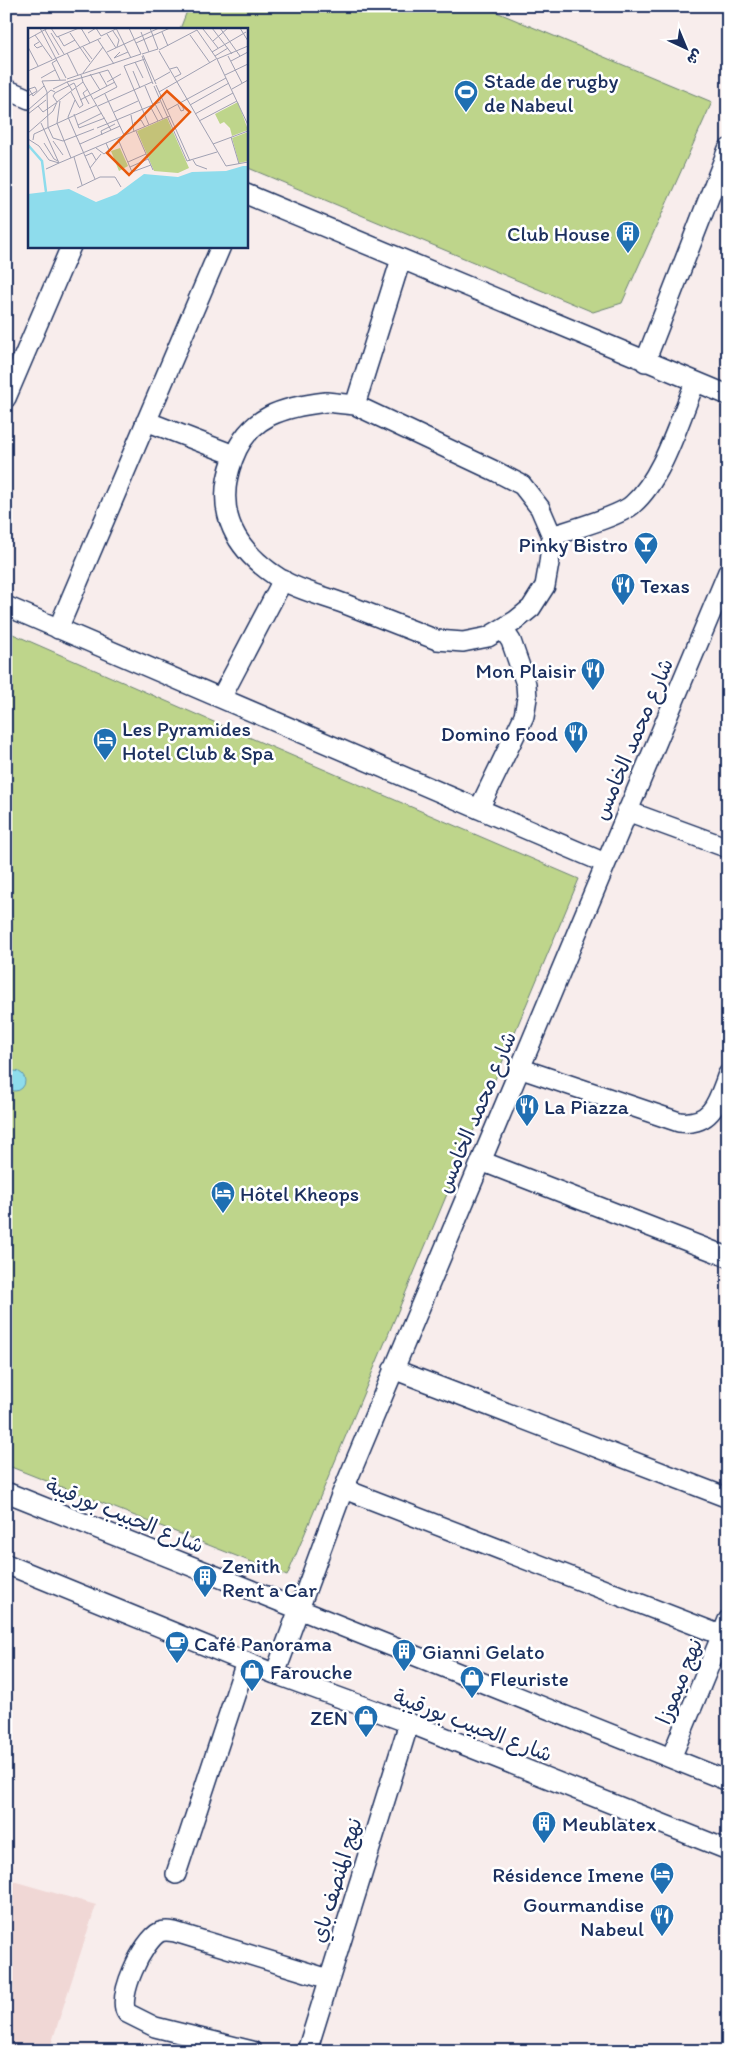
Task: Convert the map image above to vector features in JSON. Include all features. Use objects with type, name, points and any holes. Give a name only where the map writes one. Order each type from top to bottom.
[{"type":"street","points":[[6,89],[28,99]]},
{"type":"street","points":[[645,362],[728,149]]},
{"type":"street","points":[[248,195],[695,383],[728,395]]},
{"type":"street","points":[[6,398],[70,248]]},
{"type":"street","points":[[58,628],[220,248]]},
{"type":"street","points":[[356,405],[401,259]]},
{"type":"street","points":[[552,536],[621,512],[633,505],[656,477],[695,383]]},
{"type":"street","points":[[326,402],[356,405],[497,472],[522,486],[540,508],[552,536],[545,586],[531,608],[503,629],[488,637],[463,642],[438,640],[283,580],[258,562],[248,551],[230,525],[224,500],[226,477],[242,439],[256,423],[275,413],[301,405],[326,402]]},
{"type":"street","points":[[146,422],[234,455]]},
{"type":"street","name":"شارع محمد الخامس","points":[[275,1674],[298,1608],[344,1489],[604,863],[726,578]]},
{"type":"street","points":[[221,698],[283,580]]},
{"type":"street","points":[[6,606],[604,863]]},
{"type":"street","points":[[478,809],[524,716],[526,684],[511,641],[503,629]]},
{"type":"street","points":[[626,812],[728,848]]},
{"type":"street","points":[[519,1068],[679,1122],[692,1123],[701,1120],[712,1111],[728,1074]]},
{"type":"street","points":[[480,1161],[728,1257]]},
{"type":"street","points":[[394,1370],[728,1498]]},
{"type":"street","points":[[344,1489],[724,1628]]},
{"type":"street","name":"شارع الحبيب بورقيبة","points":[[6,1492],[728,1781]]},
{"type":"street","name":"شارع الحبيب بورقيبة","points":[[6,1564],[275,1674],[409,1723],[728,1850]]},
{"type":"street","name":"نهج ميموزا","points":[[671,1758],[724,1628]]},
{"type":"street","points":[[176,1874],[246,1662]]},
{"type":"street","name":"نهج المنصف باي","points":[[308,2051],[409,1723]]},
{"type":"street","points":[[252,2051],[155,2027],[127,2013],[123,2004],[131,1976],[142,1948],[150,1940],[159,1932],[168,1930],[329,1979]]},
{"type":"shaded area","points":[[6,1879],[96,1905],[49,2051],[6,2051]]},
{"type":"green space","name":"Stade de rugby de Nabeul","points":[[189,6],[482,6],[712,102],[622,303],[593,312],[248,168],[248,28],[180,28]]},
{"type":"green space","name":"Hôtel Kheops","points":[[6,631],[579,879],[287,1576],[6,1465]]},
{"type":"water","points":[[15,1071],[22,1074],[25,1081],[22,1088],[15,1091],[8,1088],[5,1081],[8,1074]]},
{"type":"place","name":"Stade de rugby de Nabeul","points":[[466,113]]},
{"type":"place","name":"Club House","points":[[628,254]]},
{"type":"place","name":"Pinky Bistro","points":[[646,565]]},
{"type":"place","name":"Texas","points":[[623,606]]},
{"type":"place","name":"Mon Plaisir","points":[[593,691]]},
{"type":"place","name":"Domino Food","points":[[576,754]]},
{"type":"place","name":"Les Pyramides Hotel Club & Spa","points":[[105,761]]},
{"type":"place","name":"La Piazza","points":[[527,1127]]},
{"type":"place","name":"Hôtel Kheops","points":[[223,1214]]},
{"type":"place","name":"Zenith Rent a Car","points":[[205,1598]]},
{"type":"place","name":"Café Panorama","points":[[177,1664]]},
{"type":"place","name":"Gianni Gelato","points":[[404,1672]]},
{"type":"place","name":"Farouche","points":[[252,1692]]},
{"type":"place","name":"Fleuriste","points":[[472,1699]]},
{"type":"place","name":"ZEN","points":[[366,1738]]},
{"type":"place","name":"Meublatex","points":[[544,1844]]},
{"type":"place","name":"Résidence Imene","points":[[662,1895]]},
{"type":"place","name":"Gourmandise Nabeul","points":[[662,1937]]}]
